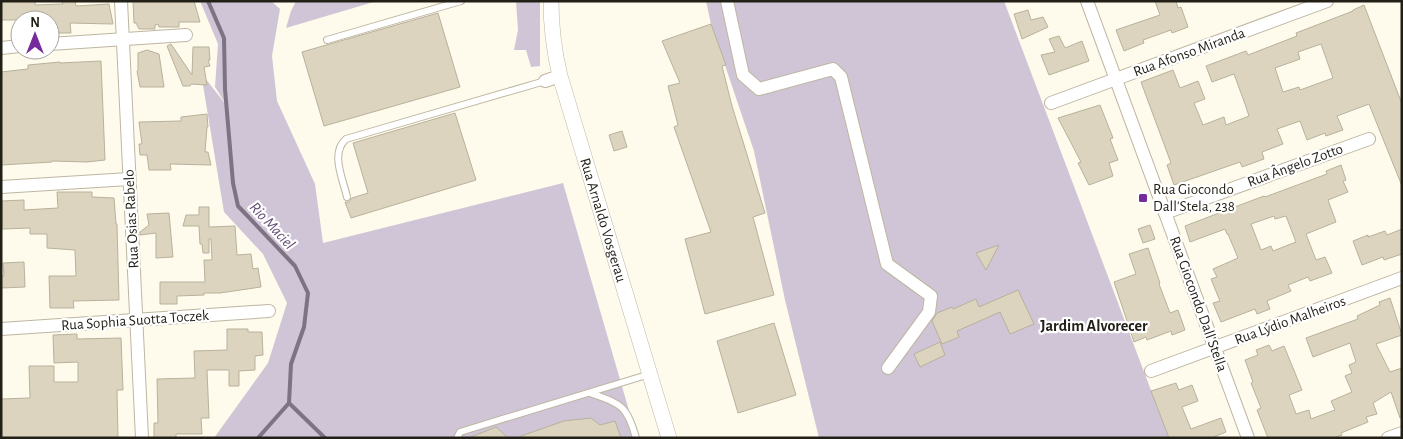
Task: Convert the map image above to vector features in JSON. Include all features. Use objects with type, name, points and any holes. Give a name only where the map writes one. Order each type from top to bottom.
[{"type":"street","name":"Rua Osias Rabelo","points":[[121,1],[142,438]]},
{"type":"street","name":"Rua Arnaldo Vosgerau","points":[[551,1],[551,25],[560,76],[669,438]]},
{"type":"street","points":[[726,1],[743,75],[759,89],[833,69],[841,77],[887,264],[931,296],[930,312],[888,368]]},
{"type":"street","name":"Rua Giocondo Dall'Stella","points":[[1087,1],[1248,438]]},
{"type":"street","name":"Rua Afonso Miranda","points":[[1051,103],[1327,1]]},
{"type":"street","points":[[60,43],[186,35]]},
{"type":"street","points":[[545,81],[560,76]]},
{"type":"street","name":"Rua Ângelo Zotto","points":[[1165,213],[1369,139]]},
{"type":"street","points":[[1,187],[129,179]]},
{"type":"street","name":"Rua Lýdio Malheiros","points":[[1151,371],[1402,278]]},
{"type":"street","name":"Rua Sophia Suotta Toczek","points":[[1,329],[269,311]]},
{"type":"street","points":[[1388,438],[1402,433]]},
{"type":"lane","points":[[328,40],[461,1]]},
{"type":"lane","points":[[347,197],[337,155],[340,144],[346,139],[545,81]]},
{"type":"lane","points":[[458,438],[460,432],[650,374]]},
{"type":"lane","points":[[590,392],[613,401],[624,408],[630,418],[636,438]]},
{"type":"shaded area","points":[[200,1],[271,1],[280,9],[272,56],[277,101],[315,184],[323,243],[563,183],[637,438],[214,438],[268,363],[287,303],[263,254],[224,212],[201,73],[227,106],[215,87],[218,44]]},
{"type":"shaded area","points":[[296,1],[377,1],[286,28]]},
{"type":"shaded area","points":[[516,1],[540,1],[540,66],[531,67],[526,50],[514,50],[518,30]]},
{"type":"shaded area","points":[[706,1],[1004,1],[1169,438],[819,438],[785,300],[754,151],[711,24]]},
{"type":"building","points":[[1,1],[35,1],[35,5],[63,4],[62,1],[75,1],[76,6],[109,4],[113,24],[70,23],[71,33],[60,33],[60,10],[10,10],[10,20],[1,20]]},
{"type":"building","points":[[133,1],[194,1],[200,22],[179,22],[179,27],[159,27],[158,24],[155,25],[155,29],[139,29],[136,23],[134,23]]},
{"type":"building","points":[[1155,1],[1176,1],[1178,8],[1181,7],[1188,27],[1172,33],[1171,30],[1143,40],[1144,43],[1124,51],[1116,30],[1160,15]]},
{"type":"building","points":[[1364,5],[1402,104],[1402,186],[1369,104],[1337,116],[1343,130],[1326,136],[1325,133],[1307,140],[1300,121],[1277,129],[1283,144],[1262,152],[1264,159],[1242,167],[1240,162],[1174,185],[1167,165],[1171,163],[1141,82],[1173,70],[1180,88],[1198,81],[1205,99],[1194,103],[1203,125],[1224,117],[1226,125],[1249,116],[1245,104],[1234,74],[1212,82],[1206,66],[1246,51],[1248,55],[1297,36],[1296,33]],"holes":[[[1321,44],[1333,78],[1300,90],[1299,87],[1283,92],[1275,68],[1300,59],[1298,52]]]},
{"type":"building","points":[[1028,10],[1031,20],[1043,17],[1048,27],[1022,39],[1014,14]]},
{"type":"building","points":[[438,13],[460,87],[324,126],[302,52]]},
{"type":"building","points":[[711,24],[726,65],[722,66],[732,106],[765,213],[753,217],[774,295],[705,314],[685,239],[711,232],[674,127],[678,125],[668,86],[680,83],[662,41]]},
{"type":"building","points":[[1059,36],[1065,48],[1082,41],[1089,61],[1049,75],[1041,55],[1055,52],[1049,39]]},
{"type":"building","points":[[171,44],[192,75],[193,47],[209,47],[210,60],[208,60],[210,66],[204,67],[207,85],[191,84],[190,86],[183,86],[167,46]]},
{"type":"building","points":[[147,50],[159,54],[164,87],[140,87],[137,71],[138,53]]},
{"type":"building","points":[[101,61],[105,160],[87,162],[52,161],[1,165],[1,72],[28,69],[28,65]]},
{"type":"building","points":[[1100,105],[1113,138],[1110,139],[1118,160],[1109,163],[1113,176],[1089,185],[1078,163],[1081,162],[1058,118]]},
{"type":"building","points":[[455,113],[476,180],[351,218],[345,202],[368,193],[353,143]]},
{"type":"building","points":[[207,114],[208,127],[205,152],[208,152],[211,165],[170,164],[171,170],[149,170],[147,155],[140,155],[139,144],[142,144],[139,122],[181,121],[181,117]]},
{"type":"building","points":[[622,131],[627,147],[614,151],[609,135]]},
{"type":"building","points":[[1341,165],[1346,180],[1343,181],[1348,192],[1328,200],[1336,222],[1306,234],[1316,260],[1325,257],[1332,273],[1310,281],[1308,277],[1288,285],[1291,291],[1267,301],[1270,309],[1257,314],[1255,309],[1221,322],[1213,303],[1220,301],[1211,279],[1217,277],[1213,269],[1238,258],[1225,229],[1190,242],[1185,226],[1219,213],[1217,209],[1230,204],[1232,208],[1265,197],[1327,174],[1326,171]],"holes":[[[1274,216],[1275,219],[1286,216],[1296,242],[1273,251],[1271,246],[1261,250],[1251,224]]]},
{"type":"building","points":[[57,192],[92,192],[92,197],[114,198],[117,224],[119,300],[73,301],[74,308],[50,308],[49,276],[76,276],[75,250],[47,248],[47,234],[30,234],[30,228],[2,229],[2,201],[24,200],[24,210],[58,208]]},
{"type":"building","points":[[199,207],[209,207],[209,227],[235,226],[237,255],[251,254],[253,269],[258,268],[261,287],[220,293],[204,293],[204,295],[177,296],[177,304],[160,304],[160,282],[205,282],[204,260],[212,260],[211,239],[209,239],[209,253],[203,253],[202,244],[200,244],[199,226],[183,226],[186,215],[199,215]]},
{"type":"building","points":[[169,213],[173,257],[156,258],[156,233],[140,235],[140,232],[149,225],[147,214]]},
{"type":"building","points":[[1150,225],[1155,239],[1143,243],[1138,229]]},
{"type":"building","points":[[1402,229],[1402,254],[1384,260],[1383,257],[1362,265],[1353,241],[1385,231],[1387,235]]},
{"type":"building","points":[[999,245],[986,270],[976,253]]},
{"type":"building","points":[[1148,248],[1170,313],[1178,310],[1185,330],[1172,335],[1171,331],[1147,340],[1146,337],[1134,342],[1114,282],[1136,274],[1129,254]]},
{"type":"building","points":[[24,262],[25,287],[1,288],[1,276],[4,276],[3,263]]},
{"type":"building","points":[[1018,290],[1034,324],[1010,334],[1000,312],[957,331],[959,337],[942,344],[932,321],[937,313],[952,307],[953,309],[976,299],[979,307]]},
{"type":"building","points":[[1390,298],[1402,335],[1376,344],[1390,372],[1402,368],[1402,418],[1400,418],[1391,392],[1373,403],[1377,414],[1366,417],[1368,422],[1341,433],[1342,435],[1333,438],[1268,438],[1257,410],[1261,408],[1251,383],[1253,382],[1245,360],[1258,355],[1256,350],[1269,345],[1272,351],[1284,346],[1302,390],[1289,395],[1296,414],[1309,410],[1311,419],[1335,410],[1331,401],[1352,392],[1345,376],[1352,373],[1349,365],[1356,362],[1350,343],[1313,357],[1306,338],[1358,319],[1357,316],[1380,305],[1379,302]]},
{"type":"building","points":[[774,323],[796,395],[738,413],[717,341]]},
{"type":"building","points":[[227,329],[248,329],[248,332],[262,332],[263,355],[255,356],[255,370],[239,371],[239,386],[229,386],[229,370],[207,370],[209,418],[201,418],[202,434],[176,434],[176,438],[154,438],[154,423],[158,423],[157,379],[195,378],[194,351],[227,350]]},
{"type":"building","points":[[77,334],[77,339],[121,338],[123,390],[117,390],[118,438],[1,438],[1,399],[30,398],[29,366],[54,366],[54,382],[78,382],[78,362],[54,363],[53,335]]},
{"type":"building","points":[[940,342],[945,355],[920,367],[914,354]]},
{"type":"building","points":[[1176,383],[1179,390],[1192,385],[1198,401],[1182,407],[1191,429],[1221,418],[1226,432],[1211,438],[1169,438],[1151,391]]},
{"type":"building","points":[[591,418],[600,425],[615,421],[621,438],[521,438],[521,436],[564,421]]},
{"type":"building","points":[[496,427],[508,438],[471,438],[471,437]]},
{"type":"waterway","name":"Rio Maciel","points":[[208,1],[224,38],[225,89],[233,183],[238,206],[295,266],[308,293],[304,327],[291,364],[289,403],[258,438]]},
{"type":"waterway","name":"Rio Maciel","points":[[289,403],[325,438]]},
{"type":"place","name":"Rua Giocondo Dall'Stela, 238","points":[[1143,198]]},
{"type":"district","name":"Jardim Alvorecer","points":[[1094,325]]}]
